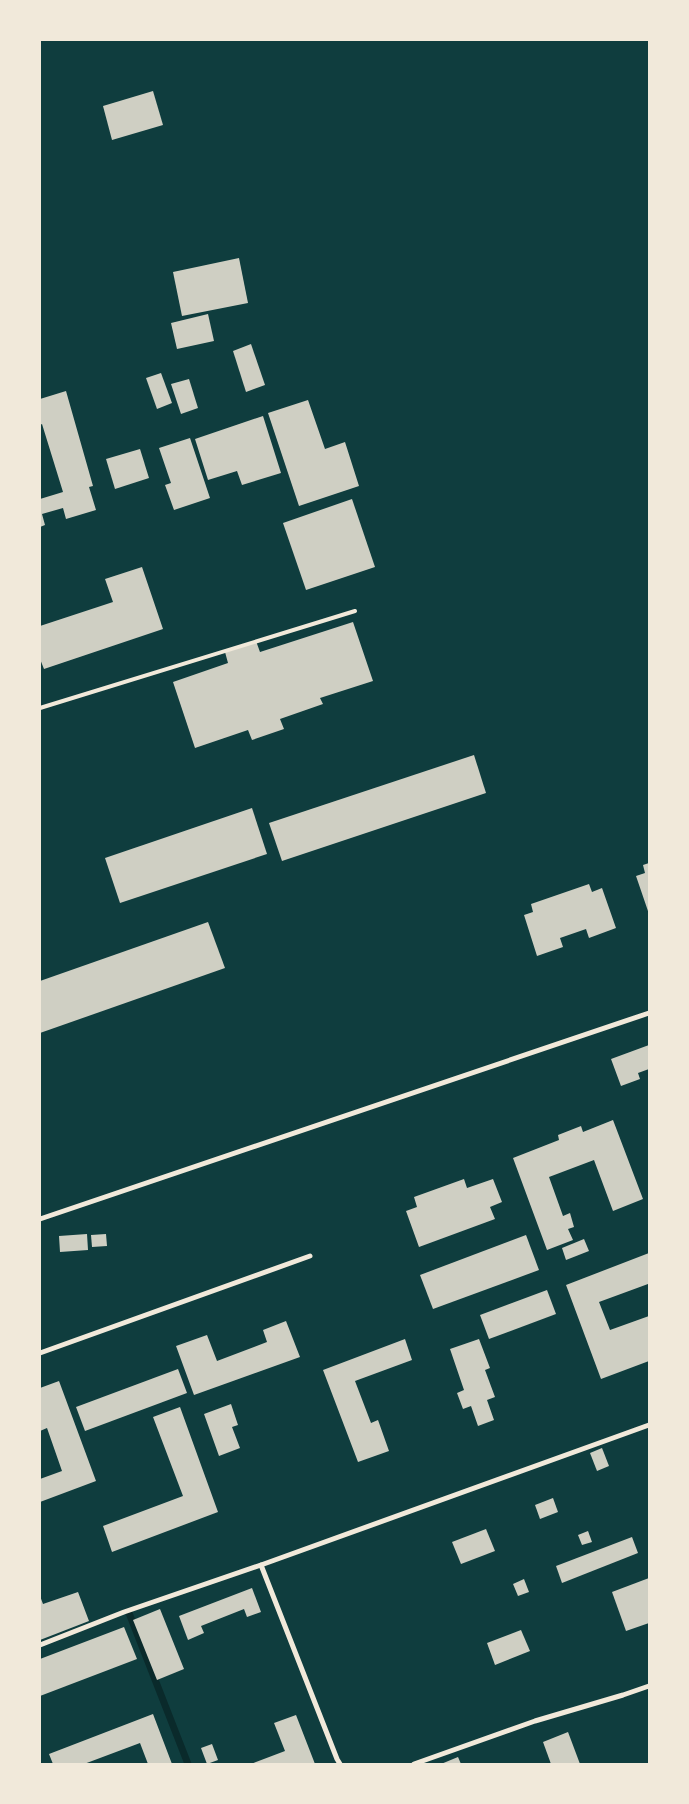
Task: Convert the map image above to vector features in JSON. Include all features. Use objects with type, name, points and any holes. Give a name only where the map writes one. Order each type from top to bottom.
[{"type":"street","points":[[40,1219],[649,1013]]},
{"type":"street","points":[[40,1353],[310,1256]]},
{"type":"street","points":[[40,1644],[124,1612],[261,1565],[649,1425]]},
{"type":"street","points":[[261,1565],[340,1764]]},
{"type":"street","points":[[414,1764],[535,1721],[649,1686]]},
{"type":"lane","points":[[40,708],[355,611]]},
{"type":"building","points":[[153,91],[163,125],[112,140],[103,106]]},
{"type":"building","points":[[239,258],[248,303],[182,316],[173,272]]},
{"type":"building","points":[[208,314],[214,341],[177,349],[171,323]]},
{"type":"building","points":[[251,344],[265,385],[246,392],[233,351]]},
{"type":"building","points":[[161,373],[172,403],[157,409],[146,378]]},
{"type":"building","points":[[189,379],[198,408],[181,414],[171,384]]},
{"type":"building","points":[[66,391],[93,486],[89,487],[96,510],[66,519],[63,508],[42,514],[45,525],[40,527],[40,499],[63,492],[42,424],[40,425],[40,399]]},
{"type":"building","points":[[308,400],[325,449],[345,442],[359,486],[299,506],[268,413]]},
{"type":"building","points":[[263,416],[281,473],[242,485],[237,471],[208,480],[195,439]]},
{"type":"building","points":[[190,438],[210,498],[174,510],[165,485],[171,483],[159,448]]},
{"type":"building","points":[[140,449],[149,478],[115,489],[106,459]]},
{"type":"building","points":[[352,499],[375,567],[306,590],[283,523]]},
{"type":"building","points":[[142,567],[163,629],[44,669],[40,659],[40,626],[113,602],[105,579]]},
{"type":"building","points":[[353,622],[373,681],[320,698],[323,704],[280,719],[284,729],[252,740],[248,730],[195,748],[173,682],[228,663],[225,652],[256,641],[260,652]]},
{"type":"building","points":[[474,755],[486,793],[282,861],[269,823]]},
{"type":"building","points":[[252,808],[267,854],[120,903],[105,858]]},
{"type":"building","points":[[649,863],[649,914],[636,876],[645,873],[643,865]]},
{"type":"building","points":[[589,884],[592,892],[602,888],[616,928],[589,938],[586,929],[560,938],[563,947],[537,956],[524,915],[533,912],[531,904]]},
{"type":"building","points":[[208,922],[225,968],[40,1033],[40,981]]},
{"type":"building","points":[[649,1045],[649,1069],[638,1073],[640,1079],[621,1086],[611,1059]]},
{"type":"building","points":[[613,1120],[643,1199],[613,1211],[594,1160],[549,1177],[563,1216],[570,1213],[574,1227],[568,1229],[573,1240],[547,1250],[513,1158],[559,1140],[558,1135],[581,1126],[583,1132]]},
{"type":"building","points":[[464,1179],[467,1188],[493,1179],[502,1202],[490,1207],[495,1219],[419,1247],[406,1211],[417,1207],[414,1197]]},
{"type":"building","points":[[87,1234],[88,1250],[60,1252],[59,1236]]},
{"type":"building","points":[[106,1234],[107,1246],[92,1247],[91,1235]]},
{"type":"building","points":[[526,1235],[539,1270],[433,1309],[420,1275]]},
{"type":"building","points":[[584,1239],[589,1251],[566,1260],[562,1248]]},
{"type":"building","points":[[649,1253],[649,1288],[648,1284],[599,1302],[610,1330],[649,1316],[649,1361],[601,1379],[566,1285]]},
{"type":"building","points":[[547,1290],[556,1314],[489,1339],[480,1315]]},
{"type":"building","points":[[286,1321],[300,1357],[194,1395],[176,1346],[207,1335],[217,1361],[267,1342],[263,1330]]},
{"type":"building","points":[[405,1339],[412,1360],[355,1381],[371,1423],[378,1420],[389,1451],[358,1462],[323,1370]]},
{"type":"building","points":[[479,1339],[490,1368],[485,1370],[495,1397],[487,1400],[494,1420],[478,1426],[471,1406],[463,1409],[457,1393],[464,1390],[450,1349]]},
{"type":"building","points":[[178,1369],[187,1393],[85,1431],[76,1407]]},
{"type":"building","points":[[59,1381],[96,1481],[40,1502],[40,1479],[62,1471],[47,1428],[40,1431],[40,1388]]},
{"type":"building","points":[[231,1404],[238,1425],[232,1427],[240,1448],[219,1456],[204,1414]]},
{"type":"building","points":[[180,1407],[218,1512],[112,1552],[103,1526],[183,1496],[153,1417]]},
{"type":"building","points":[[602,1448],[609,1466],[597,1471],[590,1453]]},
{"type":"building","points":[[553,1498],[558,1512],[540,1519],[535,1505]]},
{"type":"building","points":[[486,1529],[495,1551],[461,1564],[452,1542]]},
{"type":"building","points":[[588,1531],[592,1542],[582,1545],[578,1535]]},
{"type":"building","points":[[632,1537],[638,1553],[562,1583],[556,1566]]},
{"type":"building","points":[[649,1578],[649,1623],[626,1631],[612,1592]]},
{"type":"building","points":[[524,1579],[529,1592],[518,1596],[513,1584]]},
{"type":"building","points":[[252,1588],[261,1612],[247,1617],[244,1609],[201,1626],[204,1633],[188,1640],[179,1616]]},
{"type":"building","points":[[78,1592],[89,1621],[40,1640],[40,1596],[43,1604]]},
{"type":"building","points":[[160,1609],[184,1669],[157,1680],[133,1620]]},
{"type":"building","points":[[124,1627],[137,1659],[40,1696],[40,1659]]},
{"type":"building","points":[[521,1630],[530,1651],[495,1665],[487,1643]]},
{"type":"building","points":[[153,1714],[172,1764],[148,1764],[140,1743],[84,1764],[53,1764],[49,1754]]},
{"type":"building","points":[[296,1715],[315,1764],[251,1764],[285,1751],[274,1723]]},
{"type":"building","points":[[568,1732],[580,1764],[551,1764],[543,1742]]},
{"type":"building","points":[[212,1744],[218,1760],[207,1764],[201,1748]]},
{"type":"building","points":[[458,1757],[461,1764],[441,1764]]},
{"type":"waterway","points":[[129,1613],[188,1764]]}]
